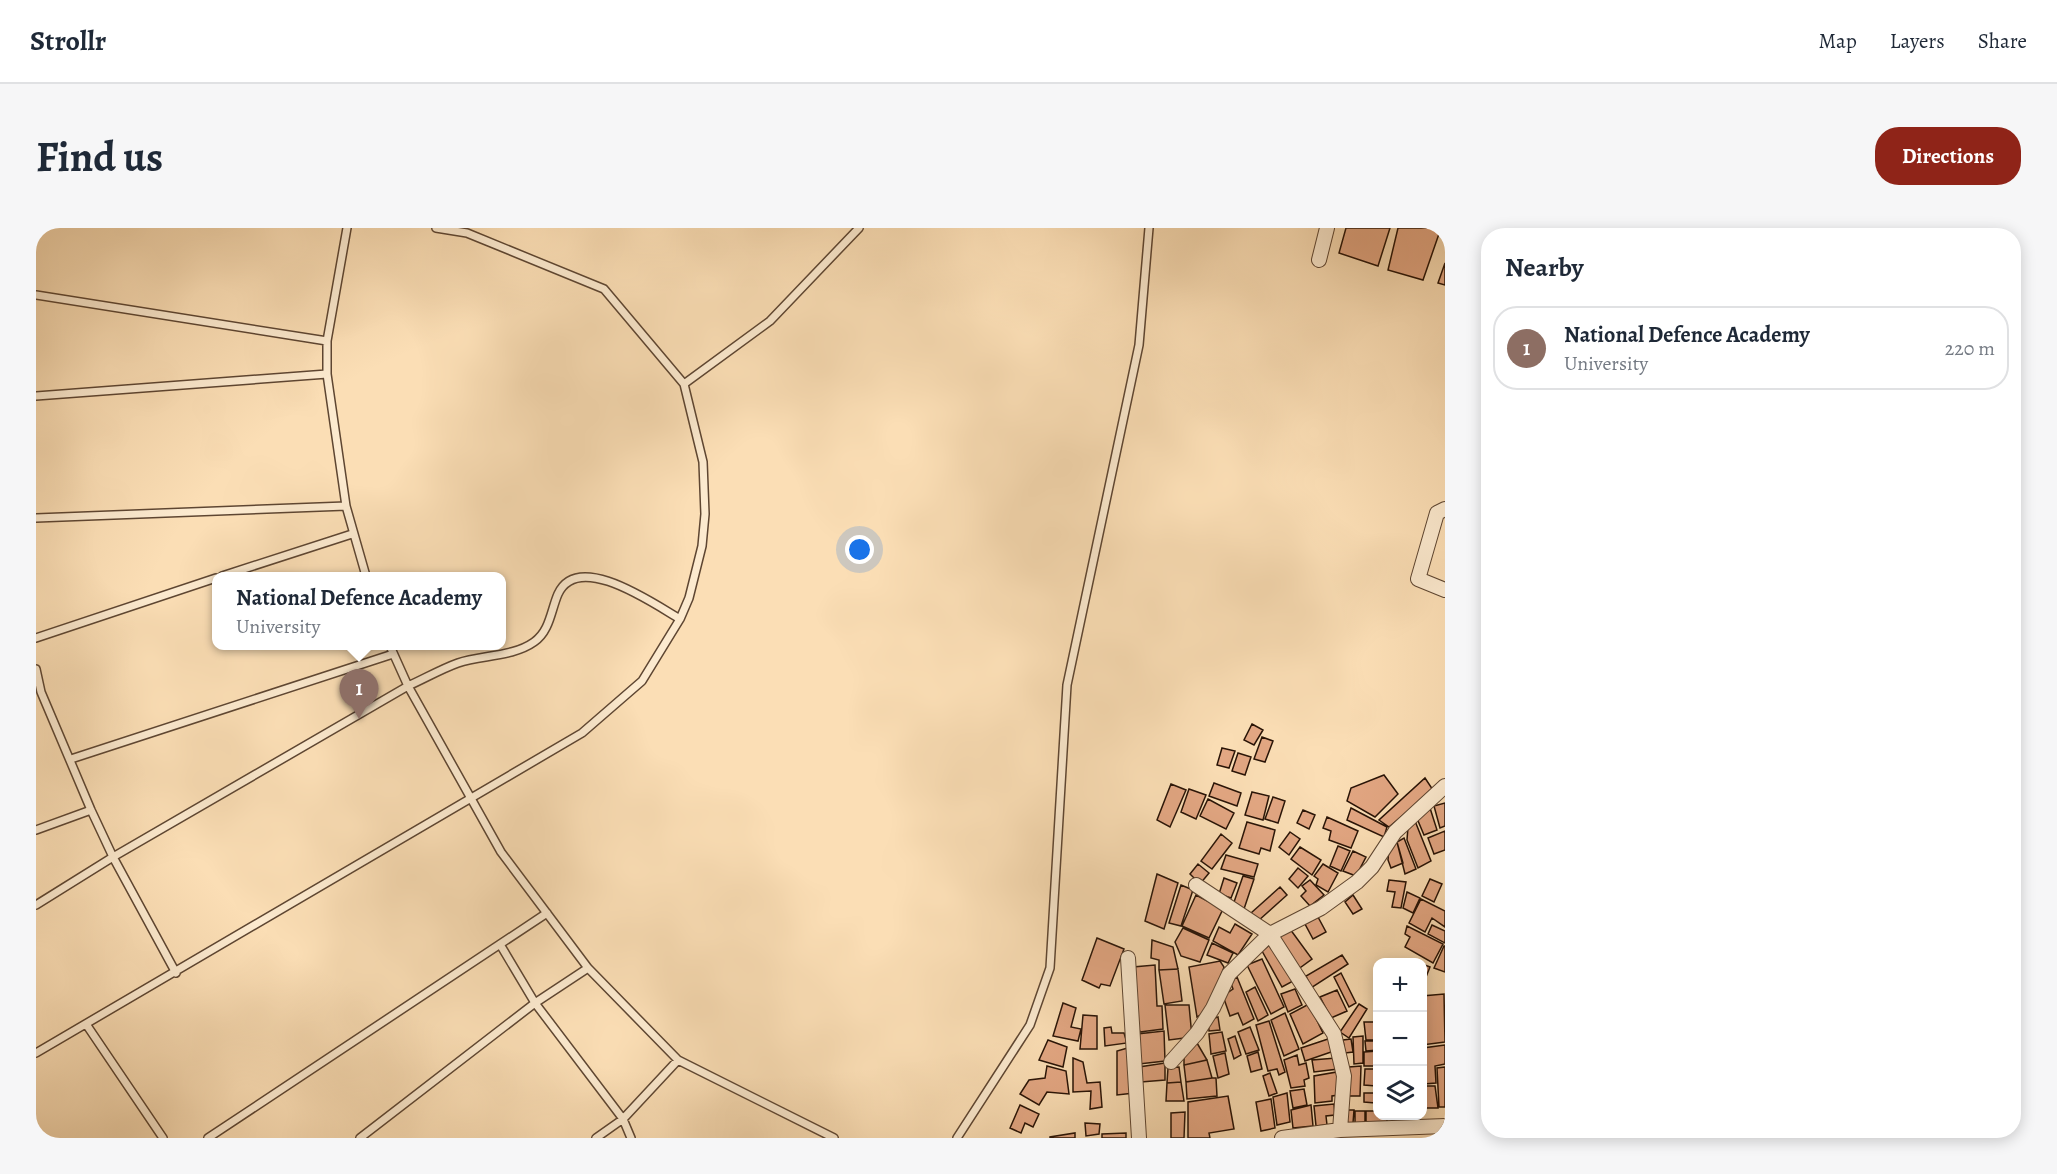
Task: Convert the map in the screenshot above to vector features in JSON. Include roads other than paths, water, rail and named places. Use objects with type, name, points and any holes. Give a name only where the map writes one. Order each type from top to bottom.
[{"type":"street","points":[[1319,260],[1327,228]]},
{"type":"street","points":[[1445,509],[1437,513],[1418,579],[1445,590]]},
{"type":"street","points":[[1171,1062],[1197,1034],[1213,1008],[1229,974],[1270,934],[1321,908],[1357,882],[1372,867],[1395,832],[1445,786]]},
{"type":"street","points":[[1196,885],[1270,934],[1334,1034],[1344,1076],[1340,1130]]},
{"type":"street","points":[[1128,958],[1139,1138]]},
{"type":"street","points":[[1282,1138],[1340,1130],[1445,1126]]},
{"type":"lane","points":[[347,228],[327,341],[327,374],[346,506],[352,534],[365,572]]},
{"type":"lane","points":[[36,1053],[582,733],[642,681],[680,619],[689,598],[697,567],[705,514],[703,462],[684,384],[604,289],[467,232],[436,228]]},
{"type":"lane","points":[[684,384],[770,321],[859,228]]},
{"type":"lane","points":[[957,1138],[1030,1024],[1050,968],[1067,685],[1100,516],[1139,345],[1149,228]]},
{"type":"lane","points":[[36,295],[327,341]]},
{"type":"lane","points":[[36,396],[327,374]]},
{"type":"lane","points":[[36,518],[346,506]]},
{"type":"lane","points":[[234,572],[352,534]]},
{"type":"lane","points":[[506,650],[534,642],[545,630],[559,592],[568,581],[577,578],[592,577],[624,587],[680,619]]},
{"type":"lane","points":[[36,638],[212,579]]},
{"type":"lane","points":[[392,650],[408,686],[501,852],[588,968],[678,1060],[834,1138]]},
{"type":"lane","points":[[36,905],[113,857],[408,686],[458,663],[505,650]]},
{"type":"lane","points":[[71,759],[393,654]]},
{"type":"lane","points":[[36,669],[39,693],[71,759],[91,810],[113,857],[176,973]]},
{"type":"lane","points":[[36,830],[91,810]]},
{"type":"lane","points":[[207,1138],[501,946],[547,913]]},
{"type":"lane","points":[[501,946],[535,1003],[623,1119],[631,1138]]},
{"type":"lane","points":[[360,1138],[535,1003],[588,968]]},
{"type":"lane","points":[[86,1024],[163,1138]]},
{"type":"lane","points":[[596,1138],[623,1119],[678,1060]]},
{"type":"place","name":"National Defence Academy","points":[[359,719]]}]
